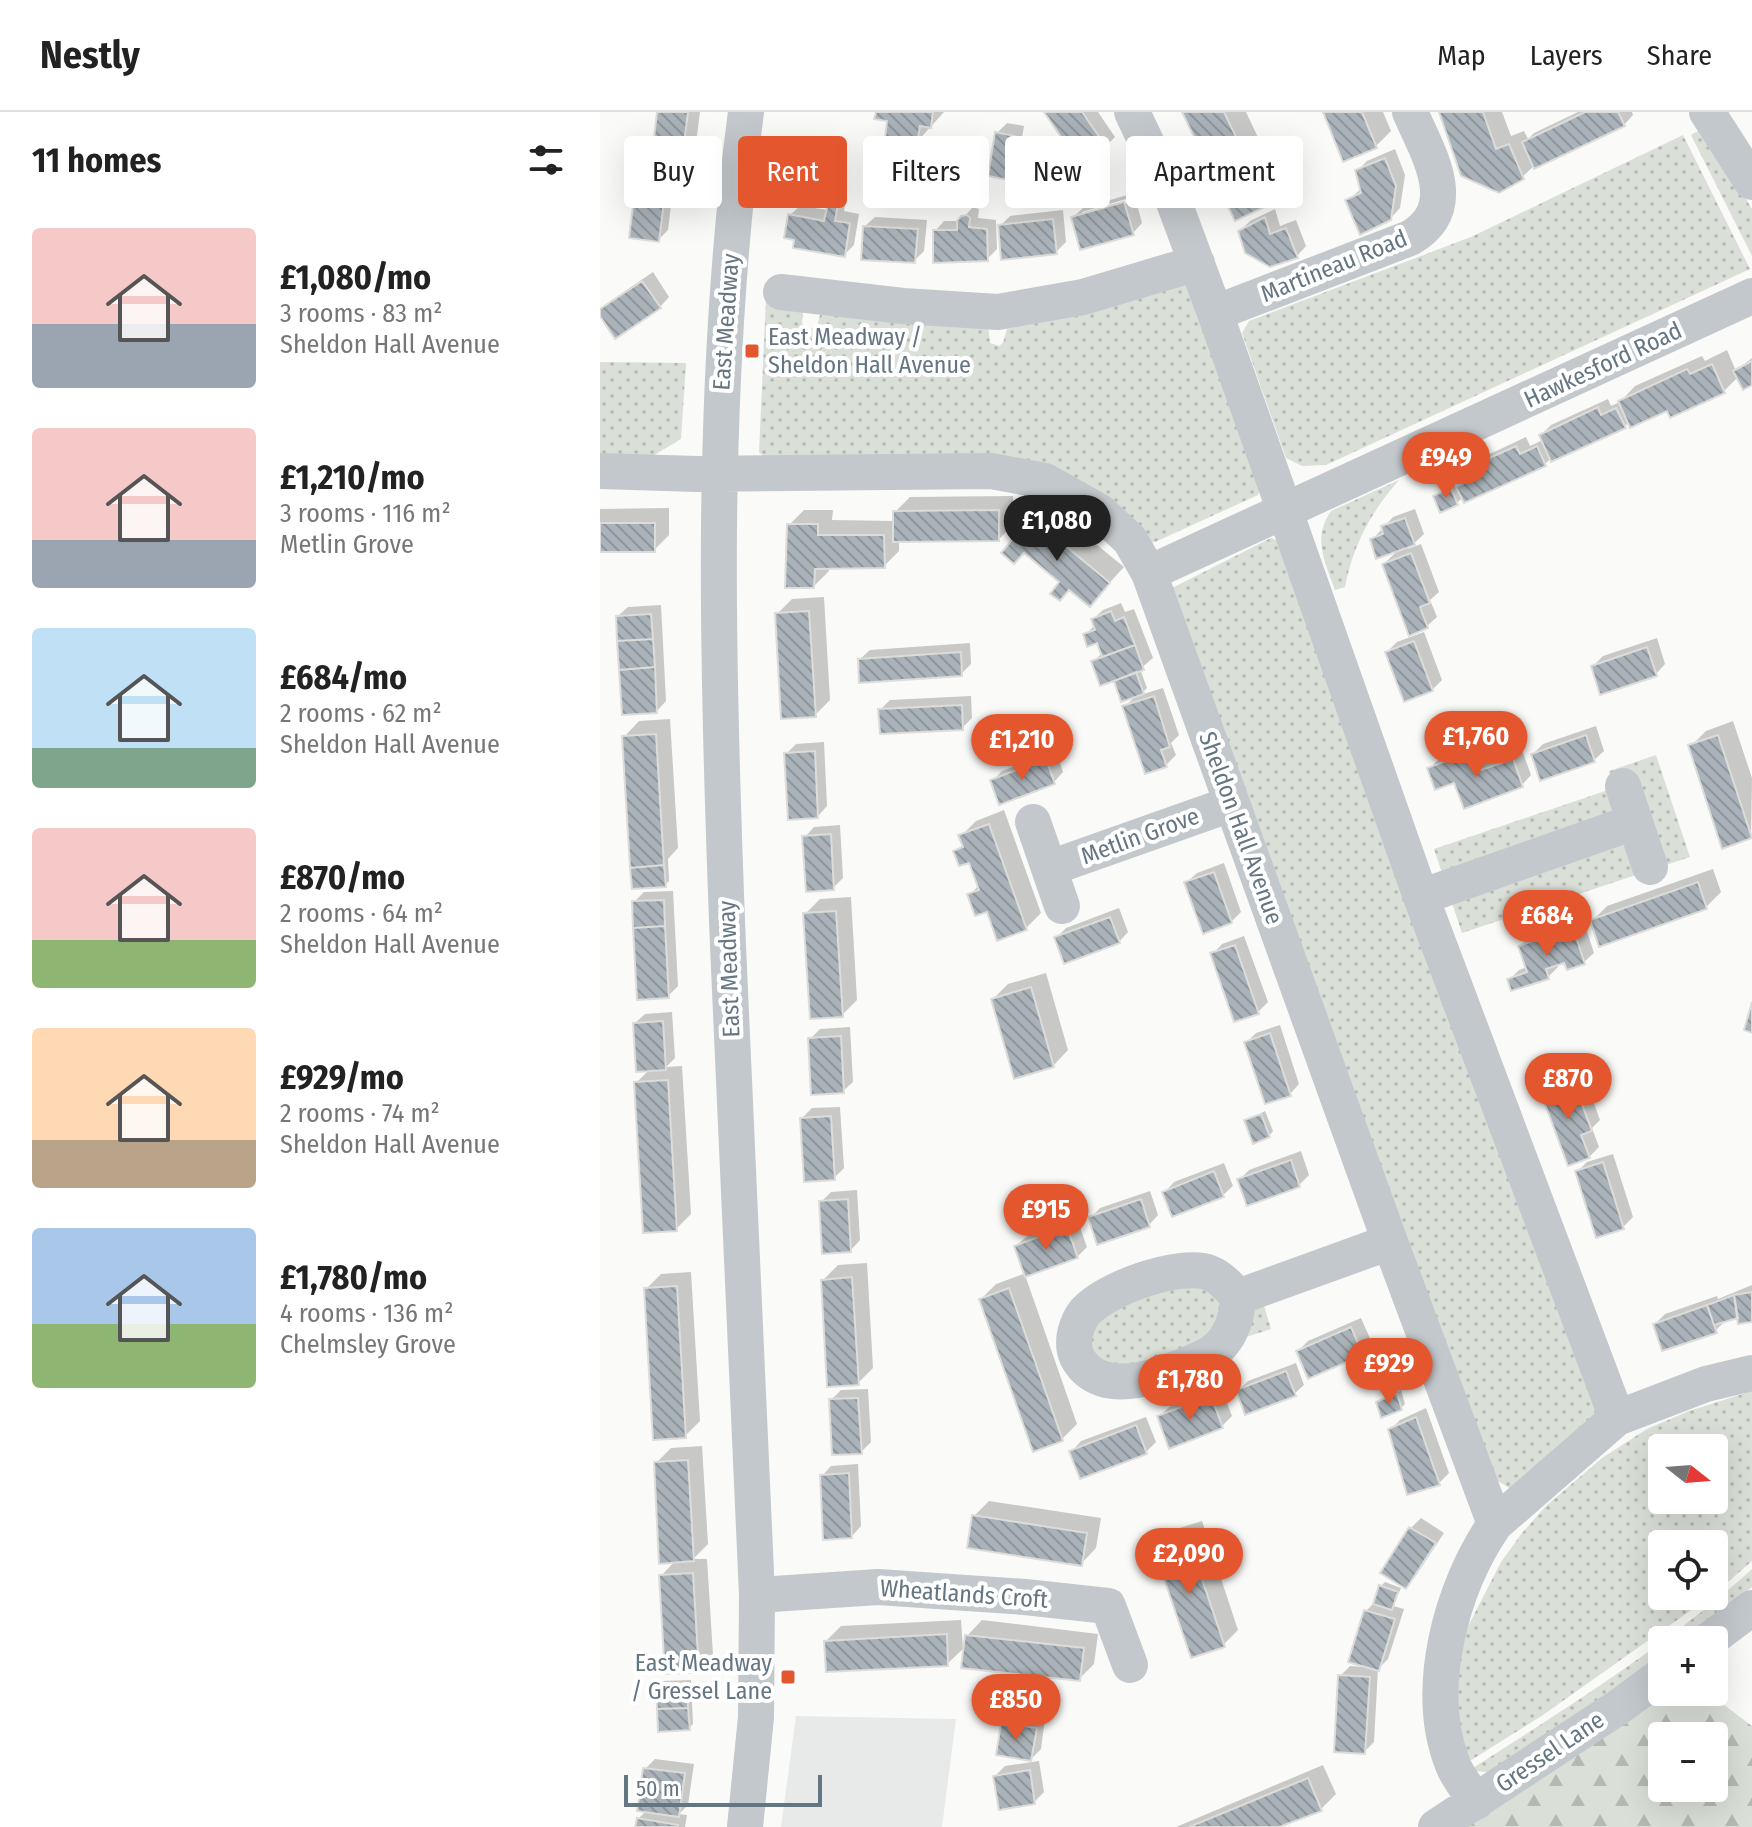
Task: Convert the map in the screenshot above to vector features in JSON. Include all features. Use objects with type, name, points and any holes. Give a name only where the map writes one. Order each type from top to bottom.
[{"type":"street","name":"East Meadway","points":[[745,1827],[756,1717],[757,1595],[719,722],[718,473],[725,302],[746,112]]},
{"type":"street","points":[[1132,112],[1153,154],[1197,263],[1421,897],[1617,1418]]},
{"type":"street","name":"Martineau Road","points":[[1215,313],[1410,238],[1426,226],[1438,208],[1438,182],[1410,112]]},
{"type":"street","points":[[1707,112],[1752,182]]},
{"type":"street","points":[[781,292],[903,306],[998,312],[1083,297],[1197,263]]},
{"type":"street","name":"Hawkesford Road","points":[[1149,573],[1752,296]]},
{"type":"street","name":"Sheldon Hall Avenue","points":[[600,471],[991,471],[1045,481],[1100,512],[1130,540],[1149,573],[1495,1524]]},
{"type":"street","points":[[1623,786],[1650,867]]},
{"type":"street","name":"Metlin Grove","points":[[1050,868],[1231,804]]},
{"type":"street","points":[[1033,822],[1062,906]]},
{"type":"street","points":[[1421,897],[1634,822]]},
{"type":"street","points":[[1238,1297],[1390,1242]]},
{"type":"street","points":[[1476,1802],[1453,1766],[1443,1729],[1439,1687],[1456,1602],[1482,1543],[1495,1524],[1617,1418],[1706,1384],[1752,1373]]},
{"type":"street","name":"Wheatlands Croft","points":[[757,1595],[878,1587],[1108,1606],[1130,1665]]},
{"type":"street","points":[[1728,1626],[1752,1608]]},
{"type":"street","name":"Gressel Lane","points":[[1436,1827],[1648,1685]]},
{"type":"shaded area","points":[[796,1716],[956,1719],[942,1827],[781,1827]]},
{"type":"green space","points":[[1703,128],[1752,209],[1752,256],[1691,135]]},
{"type":"green space","points":[[1683,135],[1750,269],[1326,465],[1302,466],[1286,458],[1242,333],[1249,321],[1471,237]]},
{"type":"green space","points":[[1188,279],[1262,482],[1258,495],[1155,542],[1148,543],[1087,490],[763,456],[759,452],[766,299],[803,312],[802,323],[807,330],[817,327],[825,310],[988,324],[990,343],[999,346],[1007,329]]},
{"type":"green space","points":[[600,362],[686,363],[681,439],[651,457],[600,456]]},
{"type":"green space","points":[[1399,480],[1364,530],[1345,587],[1335,590],[1322,550],[1325,521],[1331,511]]},
{"type":"green space","points":[[1271,538],[1279,541],[1601,1412],[1511,1489],[1491,1477],[1172,588]]},
{"type":"green space","points":[[1656,755],[1690,857],[1462,933],[1434,849],[1614,788],[1609,771]]},
{"type":"green space","points":[[1192,1282],[1222,1296],[1218,1325],[1178,1357],[1103,1367],[1089,1342],[1090,1332],[1111,1308]]},
{"type":"green space","points":[[1262,1299],[1271,1329],[1243,1338],[1251,1311]]},
{"type":"green space","points":[[1752,1391],[1752,1561],[1728,1582],[1728,1530],[1648,1530],[1648,1610],[1691,1610],[1669,1626],[1648,1626],[1648,1641],[1543,1715],[1465,1764],[1451,1721],[1462,1638],[1501,1562],[1546,1506],[1602,1458],[1647,1429],[1689,1411]]},
{"type":"green space","points":[[1752,1569],[1752,1587],[1728,1605],[1728,1589]]},
{"type":"green space","points":[[1702,1610],[1722,1610],[1701,1626],[1682,1626]]},
{"type":"green space","points":[[1648,1652],[1648,1667],[1493,1773],[1470,1770],[1579,1699]]},
{"type":"green space","points":[[1648,1701],[1648,1706],[1726,1706],[1752,1726],[1752,1827],[1458,1827]]},
{"type":"building","points":[[657,112],[688,112],[685,136],[654,136]]},
{"type":"building","points":[[876,112],[933,112],[931,128],[920,126],[918,136],[885,136],[887,121],[874,119]]},
{"type":"building","points":[[1044,112],[1082,112],[1099,136],[1060,136]]},
{"type":"building","points":[[1182,112],[1224,112],[1236,136],[1194,136]]},
{"type":"building","points":[[1323,112],[1362,112],[1377,148],[1343,162]]},
{"type":"building","points":[[1439,112],[1483,112],[1496,149],[1509,144],[1524,179],[1499,193],[1461,176]]},
{"type":"building","points":[[1585,112],[1618,112],[1625,126],[1534,169],[1522,142]]},
{"type":"building","points":[[995,132],[1015,136],[1005,136],[1005,179],[989,176]]},
{"type":"building","points":[[1385,158],[1396,186],[1391,220],[1360,235],[1345,200],[1361,193],[1355,170]]},
{"type":"building","points":[[1124,202],[1134,235],[1080,250],[1071,217]]},
{"type":"building","points":[[633,208],[663,208],[659,242],[629,238]]},
{"type":"building","points":[[827,208],[837,208],[835,221],[850,223],[845,257],[793,248],[794,240],[784,238],[788,214],[824,221]]},
{"type":"building","points":[[1229,208],[1263,208],[1235,221]]},
{"type":"building","points":[[967,215],[970,218],[969,227],[987,229],[988,261],[933,263],[933,230],[957,230],[957,221]]},
{"type":"building","points":[[1265,217],[1270,234],[1286,228],[1298,258],[1270,267],[1245,253],[1238,231]]},
{"type":"building","points":[[1053,219],[1057,254],[1001,260],[998,225]]},
{"type":"building","points":[[863,226],[918,229],[915,263],[861,260]]},
{"type":"building","points":[[642,281],[661,308],[615,339],[600,316],[600,309]]},
{"type":"building","points":[[1752,361],[1752,385],[1743,390],[1733,371]]},
{"type":"building","points":[[1712,364],[1725,393],[1670,418],[1667,411],[1630,428],[1618,401],[1687,369],[1690,374]]},
{"type":"building","points":[[1598,407],[1601,415],[1616,408],[1626,428],[1551,462],[1539,435]]},
{"type":"building","points":[[1516,446],[1520,454],[1537,446],[1546,466],[1464,503],[1456,487],[1470,480],[1465,469]]},
{"type":"building","points":[[1451,488],[1458,505],[1440,513],[1433,496]]},
{"type":"building","points":[[999,510],[999,541],[893,542],[893,511]]},
{"type":"building","points":[[1031,517],[1110,583],[1090,607],[1069,590],[1060,601],[1050,594],[1059,582],[1024,553],[1014,564],[1001,553]]},
{"type":"building","points":[[1405,518],[1415,545],[1376,559],[1370,539],[1383,534],[1381,526]]},
{"type":"building","points":[[600,523],[655,523],[655,552],[600,552]]},
{"type":"building","points":[[787,524],[818,524],[818,535],[884,535],[885,568],[815,569],[814,588],[785,588]]},
{"type":"building","points":[[1411,553],[1430,603],[1420,607],[1428,628],[1409,636],[1382,564]]},
{"type":"building","points":[[809,611],[816,717],[781,719],[775,613]]},
{"type":"building","points":[[1111,611],[1115,621],[1124,617],[1135,645],[1102,657],[1097,643],[1087,647],[1083,634],[1095,630],[1091,619]]},
{"type":"building","points":[[651,614],[653,639],[617,641],[616,616]]},
{"type":"building","points":[[653,639],[655,667],[619,670],[617,641]]},
{"type":"building","points":[[1414,641],[1433,691],[1404,702],[1385,652]]},
{"type":"building","points":[[1135,645],[1144,670],[1100,686],[1091,661]]},
{"type":"building","points":[[1647,647],[1657,676],[1600,695],[1591,666]]},
{"type":"building","points":[[961,652],[962,676],[859,683],[858,659]]},
{"type":"building","points":[[655,667],[657,713],[622,715],[619,670]]},
{"type":"building","points":[[1136,672],[1144,694],[1121,702],[1114,681]]},
{"type":"building","points":[[1154,696],[1170,747],[1161,750],[1167,767],[1145,774],[1122,706]]},
{"type":"building","points":[[962,705],[963,730],[880,734],[878,709]]},
{"type":"building","points":[[656,734],[664,865],[630,868],[622,736]]},
{"type":"building","points":[[1586,735],[1595,762],[1540,781],[1531,754]]},
{"type":"building","points":[[1718,735],[1752,838],[1722,849],[1688,745]]},
{"type":"building","points":[[815,751],[818,818],[788,820],[784,753]]},
{"type":"building","points":[[1474,751],[1481,770],[1513,759],[1523,787],[1464,809],[1454,783],[1435,790],[1427,768]]},
{"type":"building","points":[[1046,759],[1055,784],[999,805],[990,780]]},
{"type":"building","points":[[989,824],[1027,930],[997,941],[987,912],[975,916],[967,894],[979,890],[969,863],[959,866],[953,851],[963,847],[958,835]]},
{"type":"building","points":[[831,834],[834,890],[806,892],[802,836]]},
{"type":"building","points":[[664,865],[666,887],[632,889],[630,868]]},
{"type":"building","points":[[1214,872],[1232,923],[1203,934],[1184,882]]},
{"type":"building","points":[[1698,882],[1707,909],[1599,947],[1590,920]]},
{"type":"building","points":[[664,900],[665,926],[633,928],[632,901]]},
{"type":"building","points":[[836,911],[843,1017],[810,1019],[803,913]]},
{"type":"building","points":[[1110,917],[1120,943],[1064,964],[1054,937]]},
{"type":"building","points":[[665,926],[669,998],[637,1000],[633,928]]},
{"type":"building","points":[[1573,928],[1585,964],[1567,970],[1564,963],[1546,969],[1549,979],[1511,991],[1507,979],[1527,972],[1518,946]]},
{"type":"building","points":[[1235,945],[1259,1014],[1234,1022],[1210,953]]},
{"type":"building","points":[[1031,987],[1054,1067],[1014,1079],[991,999]]},
{"type":"building","points":[[1752,1002],[1752,1033],[1744,1030]]},
{"type":"building","points":[[663,1021],[666,1070],[636,1072],[633,1023]]},
{"type":"building","points":[[1270,1033],[1291,1096],[1265,1104],[1244,1042]]},
{"type":"building","points":[[841,1036],[844,1093],[811,1095],[808,1038]]},
{"type":"building","points":[[668,1080],[677,1231],[643,1233],[634,1082]]},
{"type":"building","points":[[1573,1081],[1592,1131],[1581,1135],[1590,1158],[1568,1166],[1541,1093]]},
{"type":"building","points":[[1261,1114],[1270,1137],[1253,1144],[1244,1120]]},
{"type":"building","points":[[831,1116],[835,1180],[804,1182],[800,1118]]},
{"type":"building","points":[[1291,1160],[1300,1187],[1247,1206],[1237,1179]]},
{"type":"building","points":[[1603,1162],[1624,1229],[1596,1238],[1575,1171]]},
{"type":"building","points":[[1214,1171],[1224,1197],[1172,1217],[1162,1192]]},
{"type":"building","points":[[848,1199],[851,1252],[822,1254],[819,1201]]},
{"type":"building","points":[[1141,1199],[1150,1227],[1097,1245],[1088,1217]]},
{"type":"building","points":[[1067,1227],[1078,1258],[1025,1277],[1014,1246]]},
{"type":"building","points":[[852,1277],[859,1385],[827,1387],[821,1280]]},
{"type":"building","points":[[677,1286],[686,1438],[653,1440],[644,1288]]},
{"type":"building","points":[[1009,1288],[1063,1441],[1033,1452],[979,1299]]},
{"type":"building","points":[[1752,1292],[1752,1322],[1738,1324],[1734,1295]]},
{"type":"building","points":[[1734,1295],[1738,1318],[1714,1325],[1707,1305]]},
{"type":"building","points":[[1707,1305],[1717,1333],[1662,1351],[1653,1324]]},
{"type":"building","points":[[1351,1327],[1363,1355],[1308,1379],[1296,1351]]},
{"type":"building","points":[[1381,1349],[1387,1368],[1369,1374],[1363,1355]]},
{"type":"building","points":[[1286,1371],[1296,1396],[1245,1415],[1236,1390]]},
{"type":"building","points":[[1397,1393],[1402,1410],[1381,1418],[1376,1402]]},
{"type":"building","points":[[1211,1396],[1223,1428],[1169,1449],[1157,1416]]},
{"type":"building","points":[[858,1398],[862,1454],[832,1455],[829,1399]]},
{"type":"building","points":[[1416,1417],[1440,1485],[1407,1495],[1388,1429]]},
{"type":"building","points":[[1136,1425],[1147,1454],[1080,1479],[1069,1451]]},
{"type":"building","points":[[688,1460],[694,1561],[659,1564],[654,1462]]},
{"type":"building","points":[[849,1473],[852,1538],[823,1540],[820,1475]]},
{"type":"building","points":[[972,1515],[1087,1533],[1082,1566],[967,1548]]},
{"type":"building","points":[[1409,1527],[1436,1543],[1406,1589],[1380,1573]]},
{"type":"building","points":[[1187,1535],[1225,1647],[1191,1658],[1153,1546]]},
{"type":"building","points":[[693,1573],[699,1672],[665,1674],[659,1575]]},
{"type":"building","points":[[1379,1585],[1398,1592],[1392,1610],[1373,1604]]},
{"type":"building","points":[[1364,1610],[1395,1619],[1379,1671],[1348,1662]]},
{"type":"building","points":[[947,1634],[948,1666],[826,1672],[824,1641]]},
{"type":"building","points":[[965,1635],[1084,1648],[1080,1681],[961,1668]]},
{"type":"building","points":[[1338,1675],[1370,1677],[1365,1754],[1334,1752]]},
{"type":"building","points":[[687,1683],[688,1708],[657,1709],[656,1684]]},
{"type":"building","points":[[688,1708],[690,1730],[658,1732],[657,1709]]},
{"type":"building","points":[[1001,1723],[1037,1728],[1031,1761],[996,1755]]},
{"type":"building","points":[[643,1768],[685,1773],[679,1817],[637,1811]]},
{"type":"building","points":[[1030,1770],[1035,1804],[999,1810],[993,1776]]},
{"type":"building","points":[[1308,1778],[1322,1811],[1279,1827],[1189,1827]]},
{"type":"building","points":[[637,1818],[678,1825],[678,1827],[635,1827]]},
{"type":"place","name":"East Meadway / Sheldon Hall Avenue","points":[[752,351]]},
{"type":"place","name":"East Meadway / Gressel Lane","points":[[788,1677]]}]
